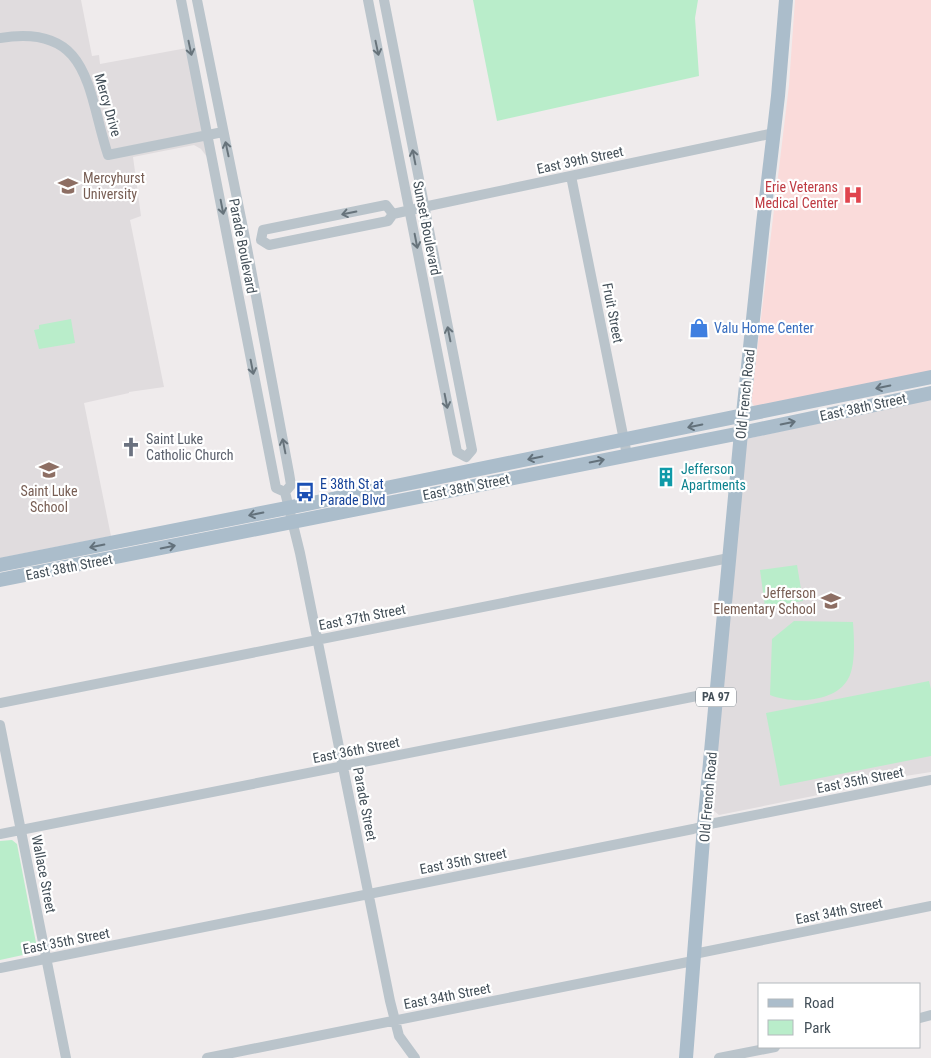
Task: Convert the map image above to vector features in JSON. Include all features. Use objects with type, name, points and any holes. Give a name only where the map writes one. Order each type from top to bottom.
[{"type":"main road","name":"Old French Road","points":[[686,1058],[704,826],[742,416],[783,48],[786,0]]},
{"type":"main road","name":"East 38th Street","points":[[0,564],[288,508],[931,377]]},
{"type":"main road","name":"East 38th Street","points":[[0,580],[741,433],[931,393]]},
{"type":"street","name":"Parade Boulevard","points":[[181,0],[276,488],[285,492]]},
{"type":"street","name":"Parade Boulevard","points":[[197,0],[246,243],[289,473],[291,485],[285,492]]},
{"type":"street","name":"Sunset Boulevard","points":[[368,0],[456,452],[466,457]]},
{"type":"street","name":"Sunset Boulevard","points":[[384,0],[472,450],[466,457],[470,486]]},
{"type":"street","name":"Mercy Drive","points":[[0,38],[37,36],[57,42],[75,58],[82,68],[89,85],[108,155],[207,135]]},
{"type":"street","points":[[207,135],[223,132]]},
{"type":"street","name":"East 39th Street","points":[[229,246],[261,240],[269,245],[307,238],[388,221],[393,214],[410,210],[774,133]]},
{"type":"street","name":"Fruit Street","points":[[571,176],[627,455]]},
{"type":"street","name":"East 39th Street","points":[[261,240],[264,230],[386,206],[393,214]]},
{"type":"street","name":"Parade Boulevard","points":[[285,492],[292,522]]},
{"type":"street","name":"Parade Street","points":[[292,522],[318,640],[395,1020],[399,1036],[415,1058]]},
{"type":"street","name":"East 37th Street","points":[[0,703],[729,558]]},
{"type":"street","name":"East 36th Street","points":[[0,834],[717,692]]},
{"type":"street","name":"Wallace Street","points":[[0,725],[66,1058]]},
{"type":"street","name":"East 35th Street","points":[[0,968],[931,780]]},
{"type":"street","name":"East 34th Street","points":[[206,1058],[694,958],[931,906]]},
{"type":"street","points":[[719,1058],[770,1048]]},
{"type":"shaded area","name":"Mercyhurst University","points":[[0,0],[81,0],[92,56],[99,55],[100,64],[187,48],[207,157],[201,149],[194,145],[133,157],[141,216],[130,220],[164,387],[129,392],[84,403],[111,536],[0,558]]},
{"type":"shaded area","name":"Erie Veterans Medical Center","points":[[795,0],[931,0],[931,371],[754,406],[751,401],[789,85]]},
{"type":"shaded area","name":"Jefferson Elementary School","points":[[931,399],[931,772],[719,815],[713,810],[746,439]]},
{"type":"green space","points":[[473,0],[698,0],[695,18],[699,76],[497,121]]},
{"type":"green space","points":[[71,319],[75,343],[39,349],[34,330],[39,329],[39,325]]},
{"type":"green space","points":[[797,565],[803,601],[765,607],[760,570]]},
{"type":"green space","points":[[794,621],[853,622],[854,651],[851,673],[842,687],[833,693],[823,697],[801,700],[790,700],[770,695],[772,639]]},
{"type":"green space","points":[[929,681],[931,689],[931,756],[780,786],[766,713]]},
{"type":"green space","points":[[12,840],[17,844],[37,948],[32,953],[0,960],[0,841]]},
{"type":"place","name":"Mercyhurst University","points":[[68,186]]},
{"type":"place","name":"Erie Veterans Medical Center","points":[[853,195]]},
{"type":"place","name":"Valu Home Center","points":[[699,328]]},
{"type":"place","name":"Saint Luke Catholic Church","points":[[131,447]]},
{"type":"place","name":"Saint Luke School","points":[[49,470]]},
{"type":"place","name":"Jefferson Apartments","points":[[666,477]]},
{"type":"place","name":"E 38th St at Parade Blvd","points":[[305,492]]},
{"type":"place","name":"Jefferson Elementary School","points":[[831,601]]}]
